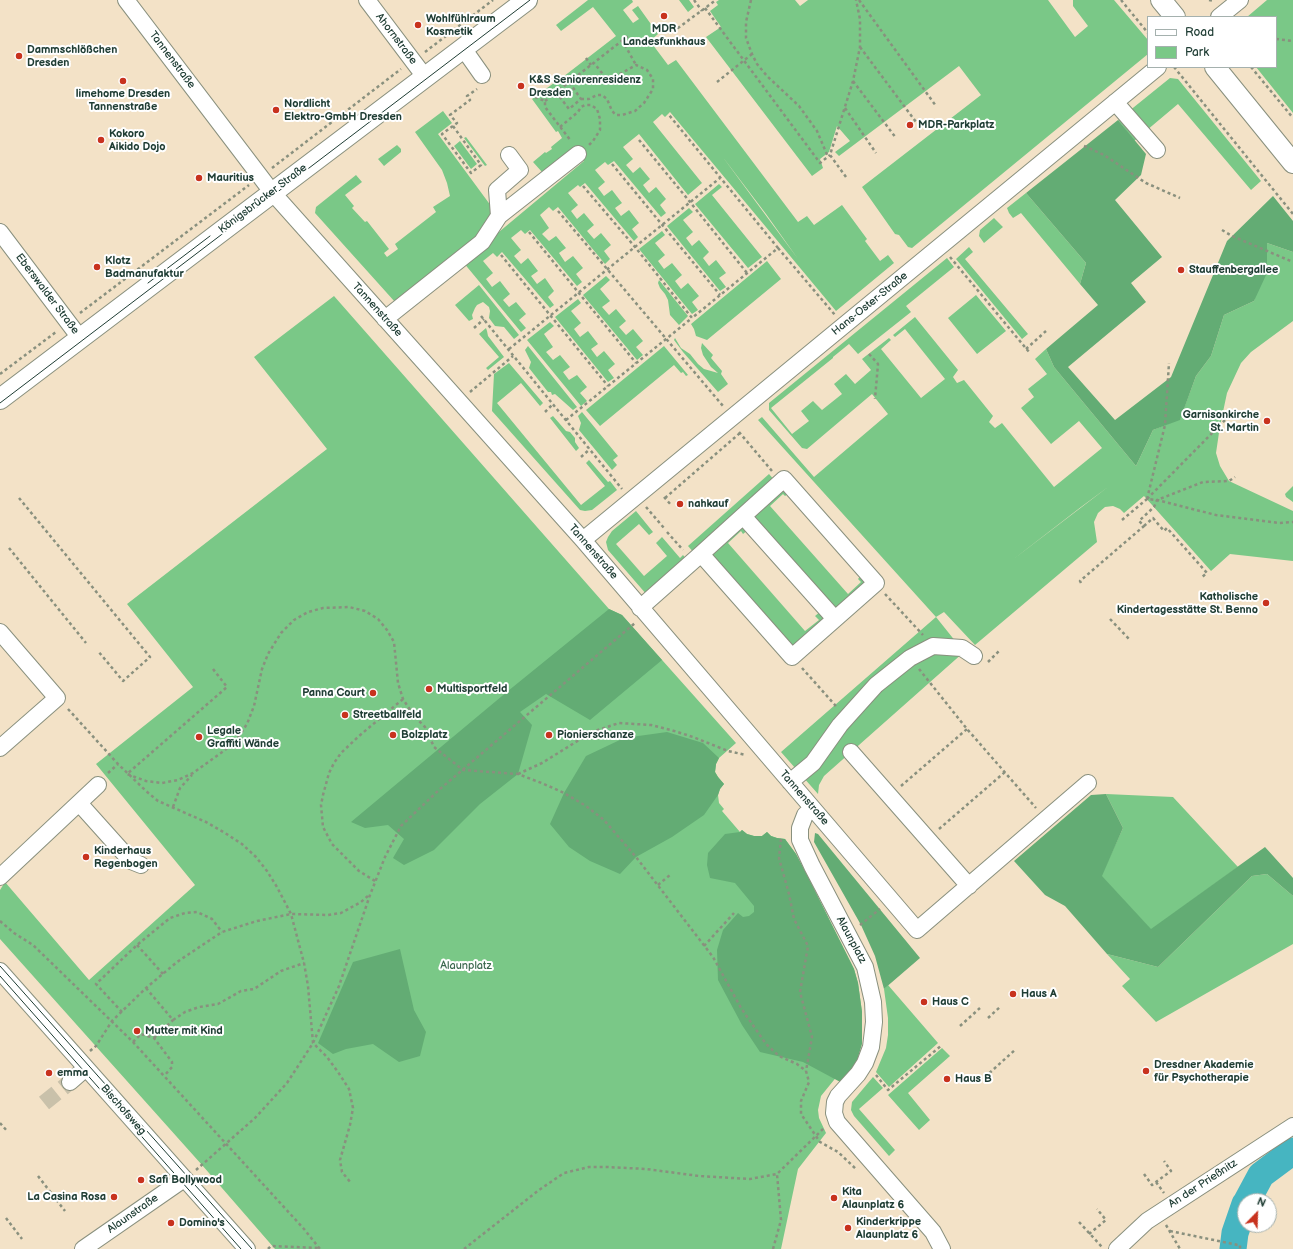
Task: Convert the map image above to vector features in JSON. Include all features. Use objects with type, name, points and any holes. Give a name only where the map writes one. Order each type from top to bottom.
[{"type":"main road","name":"Königsbrücker Straße","points":[[0,399],[527,0]]},
{"type":"main road","points":[[1161,0],[1174,16]]},
{"type":"main road","points":[[1216,68],[1293,164]]},
{"type":"street","name":"Tannenstraße","points":[[126,0],[272,192],[583,540],[917,930],[1088,783]]},
{"type":"street","name":"Ahornstraße","points":[[367,0],[425,77]]},
{"type":"street","points":[[1220,16],[1240,0]]},
{"type":"street","points":[[463,48],[482,75]]},
{"type":"street","name":"Hans-Oster-Straße","points":[[583,540],[1157,68]]},
{"type":"street","points":[[1115,102],[1157,150]]},
{"type":"street","points":[[384,319],[482,242],[499,216],[579,153]]},
{"type":"street","points":[[499,216],[497,190],[520,170],[509,155]]},
{"type":"street","name":"Eberswalder Straße","points":[[0,232],[80,338]]},
{"type":"street","points":[[643,611],[697,557],[784,479],[876,583],[792,657],[697,557]]},
{"type":"street","points":[[743,516],[835,619]]},
{"type":"street","points":[[0,632],[57,698],[0,748]]},
{"type":"street","points":[[790,782],[813,763],[840,725],[876,685],[910,658],[933,646],[962,648],[978,662]]},
{"type":"street","points":[[851,752],[969,886]]},
{"type":"street","points":[[0,877],[98,785]]},
{"type":"street","points":[[79,802],[131,861],[141,865]]},
{"type":"street","name":"Alaunplatz","points":[[812,808],[805,815],[800,828],[800,840],[865,967],[873,1002],[874,1022],[871,1046],[865,1063],[858,1074],[838,1096],[835,1102],[834,1113],[837,1122]]},
{"type":"street","name":"Bischofsweg","points":[[3,979],[86,1068],[247,1249]]},
{"type":"street","points":[[70,1082],[86,1068]]},
{"type":"street","points":[[837,1122],[933,1232],[942,1249]]},
{"type":"street","name":"An der Prießnitz","points":[[1110,1249],[1147,1221],[1293,1126]]},
{"type":"street","name":"Alaunstraße","points":[[83,1249],[184,1179]]},
{"type":"path","points":[[0,374],[493,0]]},
{"type":"path","points":[[694,0],[703,9],[744,61],[820,163],[829,156],[853,81],[860,47],[858,0]]},
{"type":"path","points":[[673,24],[678,28],[716,0]]},
{"type":"path","points":[[751,0],[746,22],[746,38],[752,54],[762,70],[799,106],[817,131],[829,156],[846,177]]},
{"type":"path","points":[[858,0],[936,106]]},
{"type":"path","points":[[1121,0],[1147,32]]},
{"type":"path","points":[[1209,0],[1214,1]]},
{"type":"path","points":[[545,101],[628,36]]},
{"type":"path","points":[[556,92],[569,109],[581,99],[589,99],[597,95],[602,95],[607,99],[612,112],[616,115],[622,115],[635,111],[644,103],[653,89],[653,79],[647,70],[636,65],[626,47],[624,39]]},
{"type":"path","points":[[1277,39],[1293,41]]},
{"type":"path","points":[[860,47],[916,122]]},
{"type":"path","points":[[717,82],[752,54]]},
{"type":"path","points":[[586,58],[606,78],[611,79],[636,65]]},
{"type":"path","points":[[1175,68],[1293,214]]},
{"type":"path","points":[[1252,68],[1293,118]]},
{"type":"path","points":[[453,126],[481,165],[471,173],[442,134],[457,123],[450,115],[470,100],[467,96],[486,81],[482,75]]},
{"type":"path","points":[[853,81],[896,138]]},
{"type":"path","points":[[569,82],[581,99]]},
{"type":"path","points":[[534,97],[545,101]]},
{"type":"path","points":[[545,101],[545,107],[579,153],[593,141],[600,130],[600,119],[597,109],[592,105],[584,105],[560,127]]},
{"type":"path","points":[[845,108],[876,153]]},
{"type":"path","points":[[669,115],[844,326]]},
{"type":"path","points":[[639,140],[747,273]]},
{"type":"path","points":[[1068,141],[1084,146],[1104,156],[1146,183],[1180,198]]},
{"type":"path","points":[[612,164],[720,295]]},
{"type":"path","points":[[508,349],[720,178]]},
{"type":"path","points":[[583,186],[635,247],[692,318]]},
{"type":"path","points":[[558,211],[731,419],[740,433],[781,482]]},
{"type":"path","points":[[1222,230],[1232,236],[1293,262]]},
{"type":"path","points":[[528,232],[636,363]]},
{"type":"path","points":[[941,246],[1029,352]]},
{"type":"path","points":[[566,420],[778,248]]},
{"type":"path","points":[[501,255],[608,386]]},
{"type":"path","points":[[481,316],[631,500]]},
{"type":"path","points":[[474,328],[484,319]]},
{"type":"path","points":[[1026,349],[1046,331]]},
{"type":"path","points":[[869,354],[878,364],[876,399]]},
{"type":"path","points":[[473,389],[514,356]]},
{"type":"path","points":[[1147,499],[1165,426],[1169,363]]},
{"type":"path","points":[[545,412],[553,404]]},
{"type":"path","points":[[1122,520],[1147,499],[1228,417]]},
{"type":"path","points":[[665,498],[740,433]]},
{"type":"path","points":[[581,456],[590,449]]},
{"type":"path","points":[[1144,526],[1139,521],[1154,508],[1157,500],[1203,482],[1229,481],[1235,477]]},
{"type":"path","points":[[662,494],[672,506]]},
{"type":"path","points":[[19,498],[150,658],[123,681],[98,651]]},
{"type":"path","points":[[1147,499],[1157,500],[1216,515],[1279,523],[1293,522]]},
{"type":"path","points":[[646,508],[664,528]]},
{"type":"path","points":[[1077,577],[1080,582],[1153,518],[1164,531],[1167,528],[1207,573],[1202,577]]},
{"type":"path","points":[[667,532],[697,557]]},
{"type":"path","points":[[9,548],[86,642]]},
{"type":"path","points":[[876,583],[933,646]]},
{"type":"path","points":[[127,774],[146,781],[162,782],[178,780],[193,773],[225,750],[237,738],[247,724],[254,706],[262,670],[268,654],[282,633],[294,620],[308,612],[323,608],[349,607],[365,611],[378,619],[394,642],[398,683],[403,699],[414,716],[425,728],[434,747],[463,770],[518,774],[564,793],[586,806],[604,820],[636,857],[713,957],[741,1008],[766,1044],[778,1056],[797,1064],[806,1071]]},
{"type":"path","points":[[184,1179],[200,1167],[255,1118],[287,1084],[313,1042],[339,986],[375,881],[385,857],[401,826],[440,789],[643,611]]},
{"type":"path","points":[[1110,619],[1130,640]]},
{"type":"path","points":[[978,662],[1000,650]]},
{"type":"path","points":[[792,657],[835,705]]},
{"type":"path","points":[[127,774],[227,687],[213,669]]},
{"type":"path","points":[[929,683],[1046,819]]},
{"type":"path","points":[[57,698],[127,774],[158,801],[225,832],[256,857],[278,887],[291,914],[304,963],[310,1001],[313,1042],[331,1062],[349,1089],[353,1108],[350,1125],[340,1160],[342,1172],[351,1183]]},
{"type":"path","points":[[375,881],[359,871],[332,844],[323,827],[321,805],[322,795],[329,773],[341,753],[403,699]]},
{"type":"path","points":[[518,774],[542,763],[592,732],[619,723],[651,725],[672,730],[728,751]]},
{"type":"path","points":[[890,796],[967,729]]},
{"type":"path","points":[[928,839],[1005,772]]},
{"type":"path","points":[[173,807],[180,788],[193,773]]},
{"type":"path","points":[[781,839],[778,858],[789,894],[794,919],[808,946],[800,992],[812,1037],[806,1071],[809,1082],[801,1101],[801,1114],[820,1142]]},
{"type":"path","points":[[658,885],[670,875]]},
{"type":"path","points":[[96,1046],[112,1021],[146,988],[177,962],[222,932],[257,921],[291,914],[328,915],[341,913],[361,902],[370,895]]},
{"type":"path","points":[[858,927],[884,906]]},
{"type":"path","points":[[122,1012],[96,984],[137,945],[170,918],[185,912],[197,912],[209,917],[222,932]]},
{"type":"path","points":[[704,946],[734,913]]},
{"type":"path","points":[[0,921],[14,933],[33,945],[133,1042],[304,1229],[319,1249]]},
{"type":"path","points":[[137,945],[163,974]]},
{"type":"path","points":[[154,1038],[173,1020],[185,1012],[199,1007],[218,1004],[241,991],[254,989],[281,971],[304,963]]},
{"type":"path","points":[[146,988],[173,1020]]},
{"type":"path","points":[[988,1018],[1000,1007]]},
{"type":"path","points":[[960,1026],[980,1008]]},
{"type":"path","points":[[133,1042],[141,1034],[154,1038],[172,1062],[172,1067],[164,1076]]},
{"type":"path","points":[[865,1063],[888,1090],[942,1045]]},
{"type":"path","points":[[985,1078],[1016,1049]]},
{"type":"path","points":[[464,1249],[539,1190],[564,1173],[589,1167],[607,1167],[646,1169],[699,1176],[750,1179],[777,1174],[823,1128],[837,1122]]},
{"type":"path","points":[[0,1123],[8,1132]]},
{"type":"path","points":[[1144,1174],[1152,1185],[1171,1171],[1164,1161]]},
{"type":"path","points":[[773,1249],[781,1220],[777,1174]]},
{"type":"path","points":[[38,1176],[65,1211]]},
{"type":"path","points":[[1156,1182],[1165,1194]]},
{"type":"path","points":[[1089,1234],[1106,1220],[1097,1209]]},
{"type":"path","points":[[1159,1213],[1180,1249]]},
{"type":"path","points":[[6,1218],[22,1239]]},
{"type":"path","points":[[1080,1222],[1089,1234],[1110,1249]]},
{"type":"path","points":[[1170,1231],[1238,1244],[1240,1245],[1240,1249]]},
{"type":"path","points":[[268,1249],[272,1246],[319,1249]]},
{"type":"green space","points":[[588,0],[632,0],[633,2],[623,10],[633,23],[639,19],[632,10],[638,6],[658,34],[650,41],[668,65],[676,60],[798,222],[807,216],[814,225],[842,205],[867,239],[865,241],[880,261],[888,255],[894,263],[836,311],[670,112],[665,117],[662,114],[653,122],[702,183],[688,195],[639,134],[623,147],[633,159],[626,165],[633,173],[640,167],[650,179],[643,185],[649,193],[656,187],[666,199],[660,205],[666,213],[661,217],[614,161],[608,165],[605,162],[595,170],[605,182],[598,188],[604,196],[612,190],[622,203],[615,208],[621,216],[629,210],[639,223],[632,229],[638,237],[634,241],[585,183],[580,187],[578,185],[568,193],[578,205],[571,211],[577,219],[584,213],[594,225],[587,231],[594,239],[601,233],[611,245],[604,251],[610,259],[605,264],[558,207],[553,211],[549,207],[540,215],[549,228],[542,234],[549,241],[556,236],[566,248],[559,253],[565,262],[573,256],[583,268],[576,274],[582,282],[577,286],[530,230],[525,234],[521,230],[511,238],[521,250],[514,256],[521,264],[528,258],[538,271],[531,276],[537,284],[545,278],[554,291],[548,297],[554,305],[550,308],[502,252],[497,257],[493,253],[483,261],[493,273],[486,279],[492,287],[500,281],[510,294],[503,300],[509,307],[516,302],[526,314],[519,320],[526,328],[521,332],[463,262],[584,161],[578,154],[542,172],[533,162],[545,152],[546,153],[552,149],[551,147],[562,138],[532,99],[616,36],[593,7],[561,31],[556,25]],"holes":[[[722,156],[766,214],[798,259]]]},
{"type":"green space","points":[[679,0],[689,0],[694,7],[688,12]]},
{"type":"green space","points":[[719,0],[795,0],[800,6],[808,0],[1048,0],[1075,37],[1088,26],[1073,6],[1073,0],[1114,0],[1147,39],[1147,55],[912,248],[908,247],[899,235],[895,234],[862,187],[981,95],[959,66],[839,156],[835,152],[850,141],[837,126],[829,152],[820,159],[823,168],[812,176],[706,37],[721,27],[710,11],[718,5],[716,2]]},
{"type":"green space","points":[[1267,0],[1293,0],[1293,113],[1257,68],[1277,68],[1277,16],[1248,16]]},
{"type":"green space","points":[[1170,78],[1178,79],[1261,181],[1251,190],[1178,104],[1134,141],[1118,120]]},
{"type":"green space","points":[[443,111],[452,123],[438,134],[494,210],[476,240],[395,302],[315,213],[316,207],[356,175],[362,182],[345,195],[354,206],[352,208],[365,222],[367,221],[389,249],[384,253],[387,257],[398,249],[395,244],[436,212],[433,207],[450,196],[442,170],[415,132]]},
{"type":"green space","points":[[1118,120],[1146,154],[1141,175],[1115,200],[1162,257],[1131,283],[1146,302],[1068,367],[1115,420],[1171,377],[1227,241],[1273,196],[1293,221],[1293,252],[1267,243],[1267,273],[1254,301],[1224,315],[1211,356],[1196,376],[1180,420],[1153,430],[1136,466],[1054,367],[1046,349],[1098,305],[1080,284],[1086,263],[1026,193]]},
{"type":"green space","points":[[466,137],[487,165],[485,166],[464,138]]},
{"type":"green space","points":[[460,141],[477,164],[471,169],[454,146]]},
{"type":"green space","points":[[397,145],[401,149],[401,152],[384,166],[378,159]]},
{"type":"green space","points":[[719,184],[722,187],[712,195],[762,257],[748,268],[695,204]]},
{"type":"green space","points":[[1026,193],[1086,263],[1080,284],[1021,213],[1013,218],[1009,213],[1007,208]]},
{"type":"green space","points":[[689,208],[693,212],[683,220],[693,232],[686,238],[692,246],[699,240],[709,252],[703,258],[709,266],[716,260],[726,273],[719,278],[726,287],[720,291],[667,226]]},
{"type":"green space","points":[[994,218],[1003,227],[984,243],[979,236],[980,230]]},
{"type":"green space","points":[[662,231],[665,235],[655,243],[665,255],[658,261],[664,269],[672,263],[682,275],[675,281],[681,289],[688,283],[699,296],[692,302],[698,310],[692,314],[639,249]]},
{"type":"green space","points":[[1267,243],[1293,252],[1293,321],[1251,352],[1241,363],[1227,393],[1216,453],[1220,466],[1229,481],[1293,511],[1293,561],[1230,554],[1211,571],[1144,496],[1124,513],[1120,509],[1113,506],[1105,507],[1098,513],[1094,522],[1097,542],[975,645],[944,612],[936,617],[758,420],[762,417],[814,477],[888,414],[872,394],[807,449],[802,448],[769,410],[769,403],[947,258],[954,267],[906,306],[911,312],[858,354],[849,344],[771,408],[792,434],[809,421],[801,411],[813,401],[822,410],[842,394],[834,384],[846,374],[855,384],[871,370],[862,359],[889,338],[891,340],[881,349],[921,398],[945,379],[905,329],[895,337],[893,335],[915,317],[958,370],[953,377],[957,383],[964,380],[993,416],[989,422],[995,428],[1002,423],[1054,487],[1102,448],[1079,421],[1051,444],[1021,408],[1034,397],[1028,389],[1047,374],[1035,359],[1046,349],[1054,367],[1136,466],[1153,430],[1180,419],[1196,376],[1211,356],[1224,315],[1254,301]],"holes":[[[1108,487],[1011,561],[1081,507]]]},
{"type":"green space","points":[[969,247],[973,252],[965,259],[1028,334],[1022,339],[956,259]]},
{"type":"green space","points":[[767,261],[781,279],[707,340],[696,336],[691,324]]},
{"type":"green space","points":[[606,276],[610,280],[600,289],[610,301],[602,307],[609,315],[616,309],[626,321],[619,327],[626,335],[633,329],[643,341],[636,347],[643,355],[637,360],[583,295]]},
{"type":"green space","points":[[659,280],[688,316],[679,325],[670,315],[668,300],[660,288],[658,283]]},
{"type":"green space","points":[[479,285],[519,335],[514,339],[504,327],[495,326],[489,318],[489,307],[483,302],[477,305],[472,315],[473,319],[469,321],[455,305]]},
{"type":"green space","points":[[976,295],[1006,331],[977,354],[948,318]]},
{"type":"green space","name":"Alaunplatz","points":[[334,296],[609,609],[622,615],[736,743],[719,758],[716,764],[715,772],[724,784],[718,795],[719,803],[724,809],[722,811],[740,832],[742,830],[747,834],[762,836],[767,832],[771,836],[785,839],[796,854],[854,969],[858,983],[862,1012],[851,1059],[821,1096],[818,1110],[819,1118],[826,1133],[798,1169],[781,1249],[275,1249],[0,939],[0,890],[5,882],[89,980],[195,885],[96,764],[193,687],[127,604],[327,449],[254,357]]},
{"type":"green space","points":[[578,299],[581,303],[571,311],[581,323],[574,329],[580,337],[588,331],[598,344],[591,349],[597,357],[604,351],[615,364],[608,370],[614,378],[608,382],[555,317]]},
{"type":"green space","points":[[550,322],[554,326],[544,334],[553,347],[546,352],[553,360],[560,355],[570,367],[563,372],[569,380],[577,375],[587,387],[580,393],[587,401],[581,406],[527,340]]},
{"type":"green space","points":[[486,328],[488,336],[504,357],[488,370],[486,368],[499,357],[479,334]]},
{"type":"green space","points":[[675,338],[681,348],[690,354],[704,369],[718,373],[711,367],[703,355],[701,348],[702,343],[713,355],[711,358],[722,371],[721,374],[728,384],[718,392],[683,352],[674,340]]},
{"type":"green space","points":[[528,346],[577,407],[573,410],[555,394],[552,395],[551,392],[548,392],[529,368],[531,362],[525,350]]},
{"type":"green space","points":[[664,346],[688,375],[686,376],[683,372],[681,373],[674,365],[600,426],[586,410]]},
{"type":"green space","points":[[509,363],[543,403],[540,406],[521,383],[497,403],[581,505],[605,486],[586,463],[589,460],[617,490],[592,510],[580,510],[492,411],[494,374]]},
{"type":"green space","points":[[582,412],[618,456],[613,460],[617,465],[612,470],[579,430],[581,423],[578,416]]},
{"type":"green space","points":[[553,416],[566,431],[570,432],[575,438],[575,442],[579,448],[576,451],[550,418]]},
{"type":"green space","points":[[769,474],[776,482],[695,554],[688,546]]},
{"type":"green space","points":[[1293,486],[1293,502],[1286,497],[1285,494]]},
{"type":"green space","points":[[781,488],[791,492],[785,496],[783,494],[770,506],[848,594],[861,582],[858,579],[863,573],[867,579],[838,612],[751,516]]},
{"type":"green space","points":[[636,511],[653,532],[649,535],[639,524],[616,544],[644,576],[667,556],[656,543],[662,537],[680,558],[683,555],[688,561],[647,595],[608,550],[606,542],[612,531]]},
{"type":"green space","points":[[738,525],[749,529],[743,534],[741,531],[728,543],[805,631],[819,620],[815,616],[821,611],[825,619],[795,650],[708,553]]},
{"type":"green space","points":[[609,609],[622,615],[662,660],[590,720],[546,694],[520,712],[532,725],[518,774],[480,804],[434,850],[404,865],[393,858],[404,839],[388,825],[365,828],[351,822],[508,691]]},
{"type":"green space","points":[[936,617],[964,652],[824,776],[819,785],[818,794],[781,752]]},
{"type":"green space","points":[[667,732],[703,743],[719,758],[716,764],[715,772],[724,784],[704,815],[672,837],[636,857],[620,874],[590,861],[569,847],[550,824],[564,793],[586,756],[624,738]]},
{"type":"green space","points":[[1106,794],[1173,797],[1238,867],[1151,930],[1101,876],[1123,828]]},
{"type":"green space","points":[[1106,794],[1123,828],[1102,876],[1151,929],[1265,847],[1293,878],[1293,896],[1267,874],[1252,876],[1158,967],[1107,954],[1065,906],[1045,895],[1014,861],[1091,795]]},
{"type":"green space","points":[[742,830],[747,834],[754,836],[762,836],[767,832],[771,836],[785,839],[796,854],[854,969],[858,983],[862,1012],[862,1044],[854,1071],[844,1084],[803,1062],[760,1052],[742,1025],[718,980],[717,950],[723,930],[738,913],[743,917],[749,916],[754,912],[754,906],[735,883],[710,878],[707,865],[708,853],[725,834],[740,832]]},
{"type":"green space","points":[[815,833],[818,834],[920,958],[884,989],[875,956],[861,925],[814,842]]},
{"type":"green space","points":[[1267,874],[1293,896],[1293,944],[1156,1022],[1122,986],[1130,979],[1107,954],[1158,967],[1252,876]]},
{"type":"green space","points":[[400,949],[414,1010],[426,1032],[420,1056],[399,1062],[373,1044],[346,1049],[333,1054],[318,1043],[353,962]]},
{"type":"green space","points":[[888,985],[938,1043],[889,1087],[876,1072],[886,1048],[888,1035],[888,1018],[884,989]]},
{"type":"green space","points":[[942,1048],[950,1056],[908,1093],[930,1120],[919,1130],[888,1095]]},
{"type":"green space","points":[[873,1077],[883,1088],[859,1109],[895,1150],[889,1156],[854,1116],[851,1110],[852,1102]]},
{"type":"waterway","points":[[1251,1193],[1261,1175],[1293,1151]]},
{"type":"waterway","points":[[1233,1249],[1237,1227]]},
{"type":"tunnel","points":[[44,1103],[70,1082]]},
{"type":"tram line","points":[[0,403],[530,0]]},
{"type":"tram line","points":[[148,283],[210,236]]},
{"type":"tram line","points":[[0,966],[252,1249]]},
{"type":"tram line","points":[[0,976],[241,1249]]},
{"type":"place","name":"MDR Landesfunkhaus","points":[[664,16]]},
{"type":"place","name":"Wohlfühlraum Kosmetik","points":[[418,25]]},
{"type":"place","name":"Dammschlößchen Dresden","points":[[19,56]]},
{"type":"place","name":"limehome Dresden Tannenstraße","points":[[123,81]]},
{"type":"place","name":"K&S Seniorenresidenz Dresden","points":[[521,86]]},
{"type":"place","name":"Nordlicht Elektro-GmbH Dresden","points":[[276,110]]},
{"type":"place","name":"MDR-Parkplatz","points":[[910,125]]},
{"type":"place","name":"Kokoro Aikido Dojo","points":[[101,140]]},
{"type":"place","name":"Mauritius","points":[[199,178]]},
{"type":"place","name":"Klotz Badmanufaktur","points":[[97,267]]},
{"type":"place","name":"Stauffenbergallee","points":[[1181,270]]},
{"type":"place","name":"Garnisonkirche St. Martin","points":[[1267,421]]},
{"type":"place","name":"nahkauf","points":[[680,504]]},
{"type":"place","name":"Katholische Kindertagesstätte St. Benno","points":[[1266,603]]},
{"type":"place","name":"Multisportfeld","points":[[429,689]]},
{"type":"place","name":"Panna Court","points":[[373,693]]},
{"type":"place","name":"Streetballfeld","points":[[345,715]]},
{"type":"place","name":"Bolzplatz","points":[[393,735]]},
{"type":"place","name":"Pionierschanze","points":[[549,735]]},
{"type":"place","name":"Legale Graffiti Wände","points":[[199,737]]},
{"type":"place","name":"Kinderhaus Regenbogen","points":[[86,857]]},
{"type":"place","name":"Haus A","points":[[1013,994]]},
{"type":"place","name":"Haus C","points":[[924,1002]]},
{"type":"place","name":"Mutter mit Kind","points":[[137,1031]]},
{"type":"place","name":"Dresdner Akademie für Psychotherapie","points":[[1146,1071]]},
{"type":"place","name":"emma","points":[[49,1073]]},
{"type":"place","name":"Haus B","points":[[947,1079]]},
{"type":"place","name":"Safi Bollywood","points":[[141,1180]]},
{"type":"place","name":"La Casina Rosa","points":[[114,1197]]},
{"type":"place","name":"Kita Alaunplatz 6","points":[[834,1198]]},
{"type":"place","name":"Domino's","points":[[171,1223]]},
{"type":"place","name":"Kinderkrippe Alaunplatz 6","points":[[848,1228]]}]
